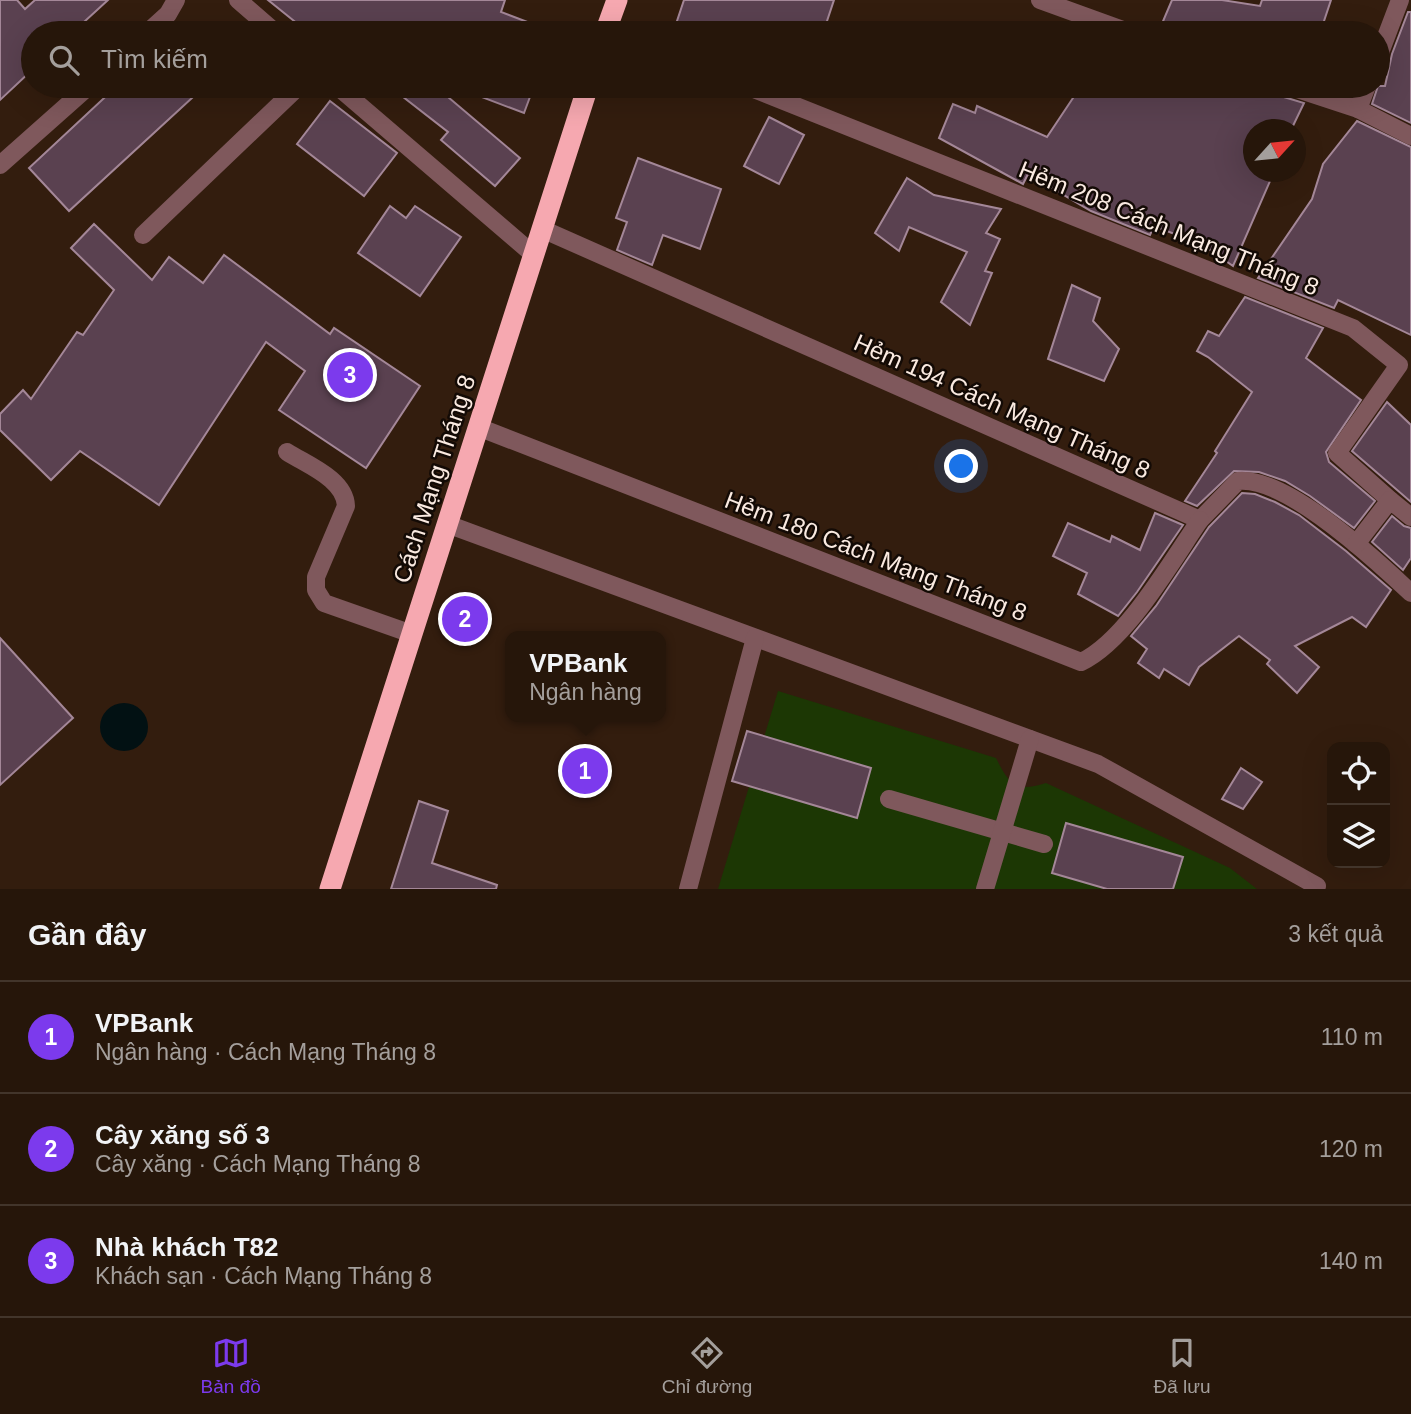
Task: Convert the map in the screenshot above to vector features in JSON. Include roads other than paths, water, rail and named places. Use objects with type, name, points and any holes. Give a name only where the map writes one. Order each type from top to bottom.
[{"type":"highway","points":[[612,21],[617,0]]},
{"type":"highway","name":"Cách Mạng Tháng 8","points":[[330,889],[584,98]]},
{"type":"street","points":[[160,21],[176,0]]},
{"type":"street","points":[[238,0],[262,21]]},
{"type":"street","points":[[1040,0],[1098,21]]},
{"type":"street","points":[[1390,28],[1401,0]]},
{"type":"street","points":[[0,165],[75,98]]},
{"type":"street","points":[[143,235],[286,98]]},
{"type":"street","points":[[351,98],[534,255]]},
{"type":"street","name":"Hẻm 208 Cách Mạng Tháng 8","points":[[776,98],[1353,328],[1399,365],[1337,453],[1390,500]]},
{"type":"street","points":[[1325,98],[1358,109],[1411,136]]},
{"type":"street","points":[[1358,109],[1362,98]]},
{"type":"street","name":"Hẻm 194 Cách Mạng Tháng 8","points":[[542,229],[1200,520]]},
{"type":"street","name":"Hẻm 180 Cách Mạng Tháng 8","points":[[478,428],[1081,662],[1093,656],[1126,624],[1200,520]]},
{"type":"street","points":[[287,452],[340,486],[345,496],[346,506],[316,577],[316,590],[324,603],[412,634]]},
{"type":"street","points":[[1200,520],[1238,481],[1260,482],[1277,489],[1356,544],[1376,559],[1411,593]]},
{"type":"street","points":[[1356,544],[1390,500],[1411,517]]},
{"type":"street","points":[[447,524],[1098,764],[1319,888]]},
{"type":"street","points":[[688,889],[755,638]]},
{"type":"street","points":[[985,889],[1030,739]]},
{"type":"street","points":[[889,799],[1044,844]]},
{"type":"place","name":"Nhà khách T82","points":[[350,375]]},
{"type":"place","name":"Cây xăng số 3","points":[[465,619]]},
{"type":"place","name":"VPBank","points":[[585,771]]}]
